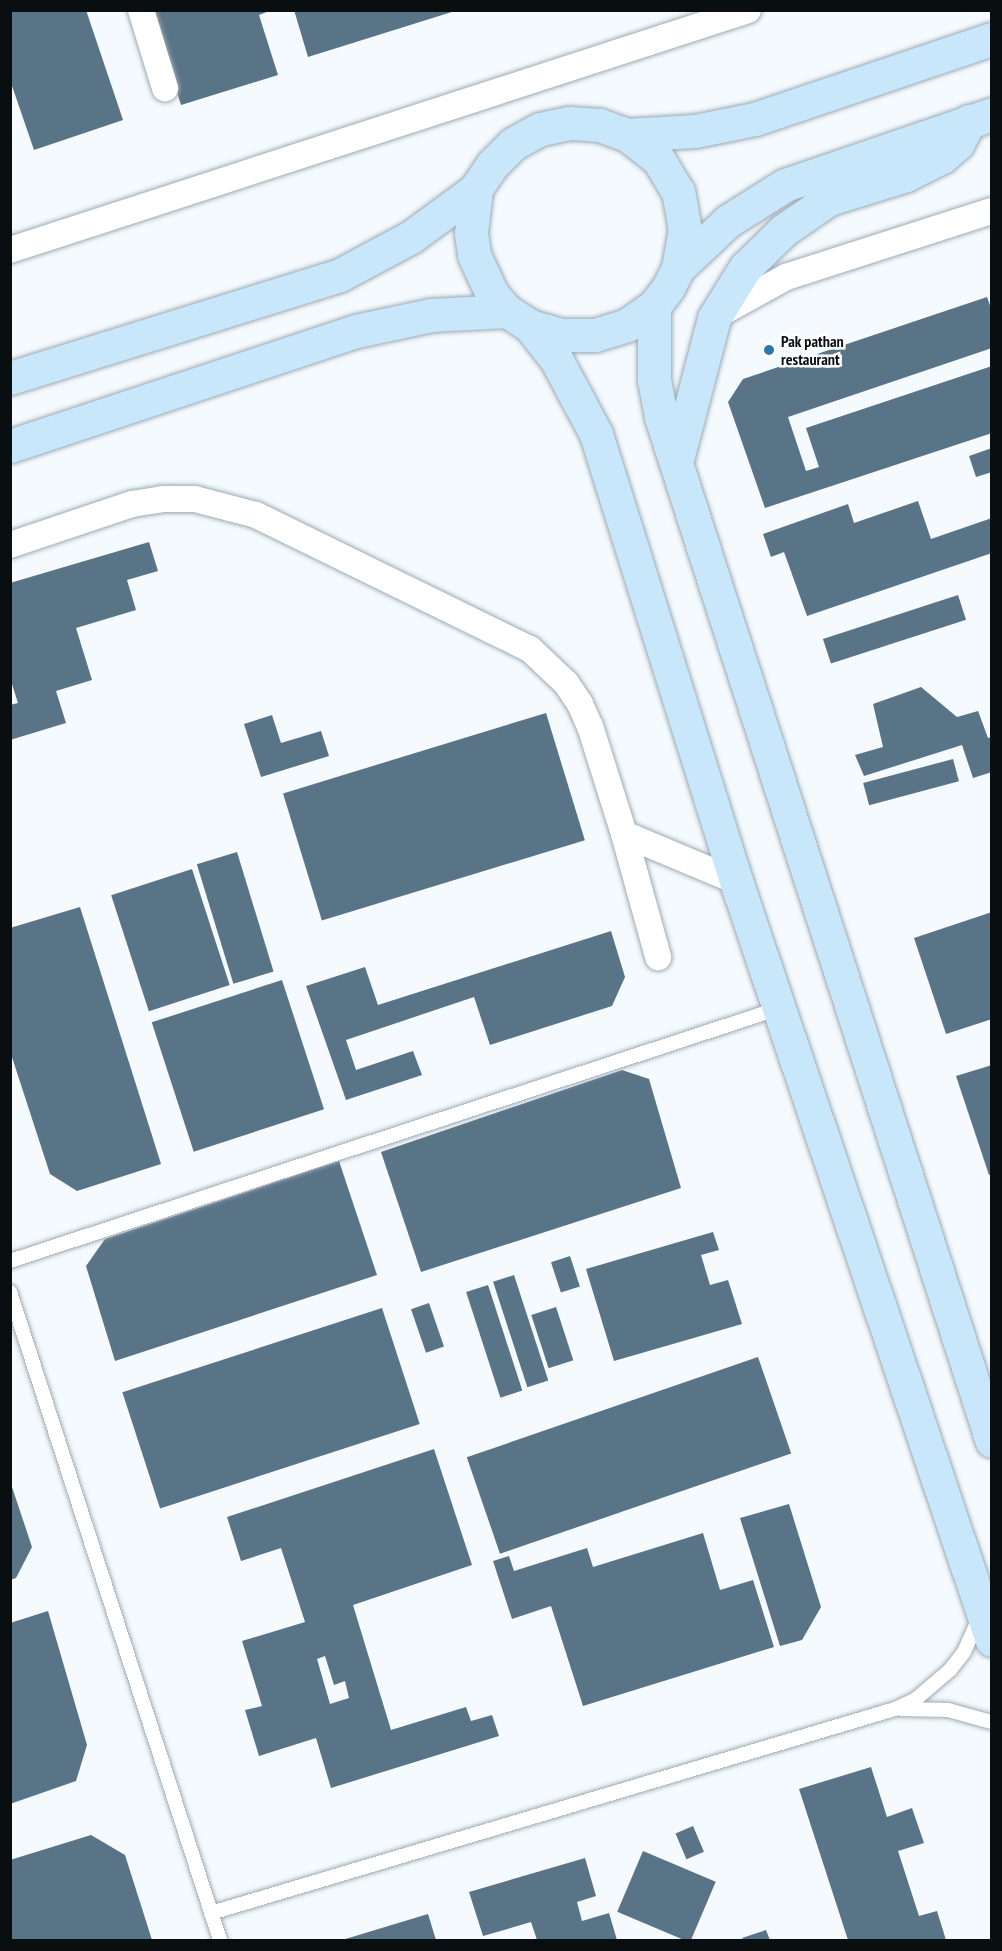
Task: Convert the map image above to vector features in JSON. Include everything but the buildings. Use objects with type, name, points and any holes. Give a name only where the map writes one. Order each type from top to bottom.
[{"type":"main road","points":[[627,135],[695,131],[755,119],[992,39]]},
{"type":"main road","points":[[10,446],[356,331],[431,315],[519,319],[562,335],[595,335],[627,325],[654,306],[678,268],[728,221],[785,185],[980,118]]},
{"type":"main road","points":[[676,463],[714,318],[745,268],[784,230],[829,199],[925,168],[958,143],[980,118]]},
{"type":"main road","points":[[12,377],[340,275],[411,237],[476,189],[492,165],[513,144],[540,129],[569,123],[599,125],[627,135],[658,159],[678,192],[685,230],[678,268]]},
{"type":"main road","points":[[476,189],[471,234],[474,255],[481,275],[556,359],[596,434],[736,881],[987,1626]]},
{"type":"main road","points":[[654,306],[654,380],[661,417],[992,1441]]},
{"type":"street","points":[[141,10],[165,88]]},
{"type":"street","points":[[10,250],[748,10]]},
{"type":"street","points":[[714,318],[739,300],[786,277],[992,211]]},
{"type":"street","points":[[10,545],[132,504],[164,499],[195,500],[256,515],[530,649],[566,683],[590,726],[624,834],[658,957]]},
{"type":"street","points":[[624,834],[736,881]]},
{"type":"lane","points":[[10,1261],[780,1008]]},
{"type":"lane","points":[[10,1292],[220,1941]]},
{"type":"lane","points":[[211,1913],[896,1709],[916,1699],[950,1670],[987,1626]]},
{"type":"lane","points":[[896,1709],[948,1710],[992,1722]]},
{"type":"place","name":"Pak pathan restaurant","points":[[769,350]]}]
